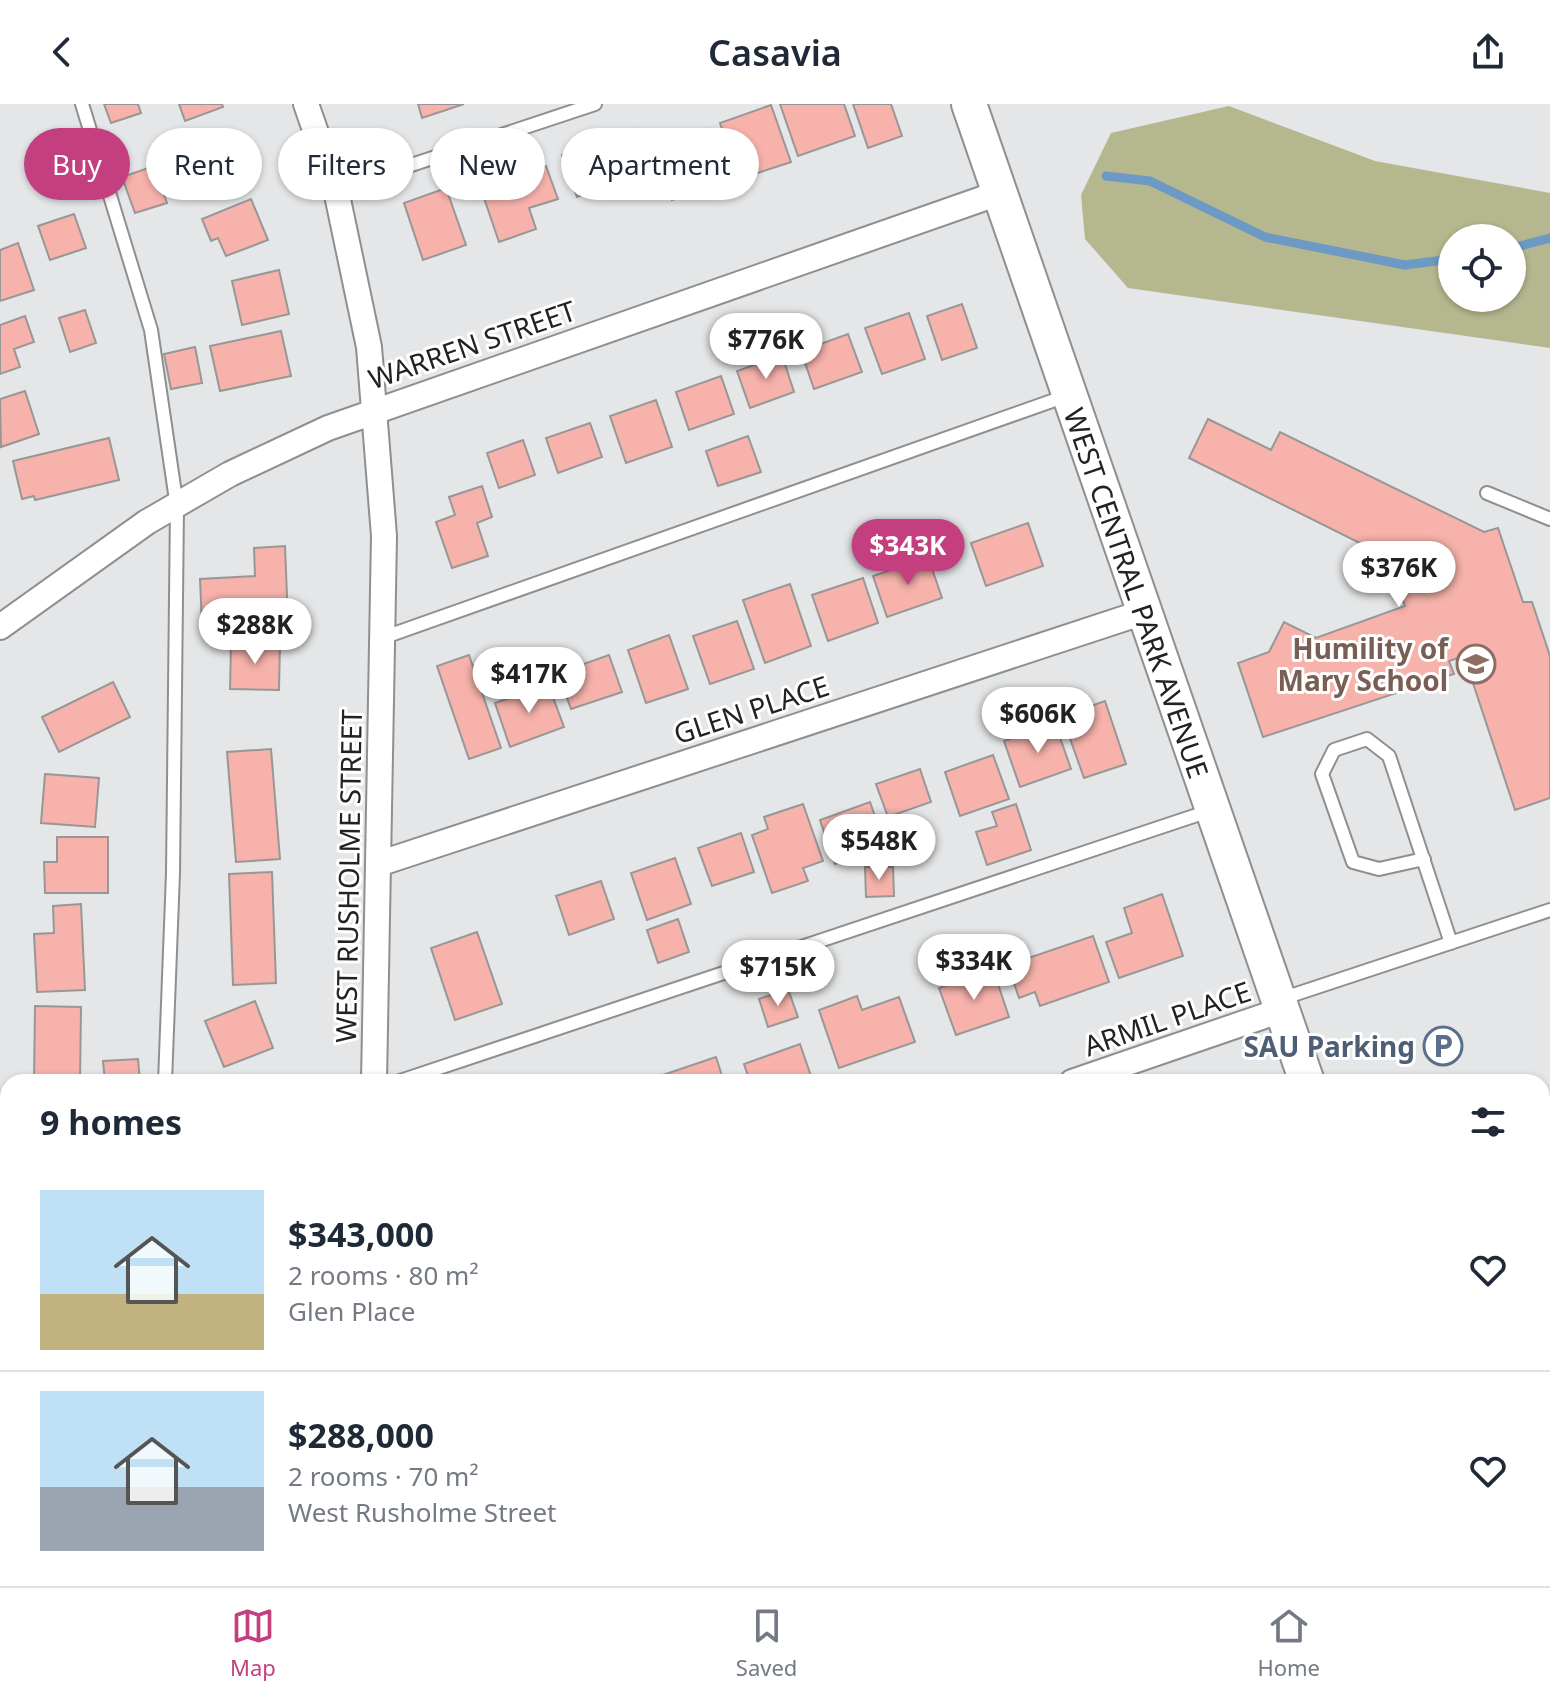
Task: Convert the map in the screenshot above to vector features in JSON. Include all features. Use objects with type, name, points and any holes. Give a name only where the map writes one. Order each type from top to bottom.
[{"type":"main road","name":"WEST CENTRAL PARK AVENUE","points":[[969,104],[1304,1074]]},
{"type":"street","name":"WEST RUSHOLME STREET","points":[[306,104],[314,128]]},
{"type":"street","name":"WARREN STREET","points":[[0,627],[147,522],[230,474],[372,410],[999,193]]},
{"type":"street","name":"WEST RUSHOLME STREET","points":[[338,200],[369,347],[384,536],[374,1074]]},
{"type":"street","name":"GLEN PLACE","points":[[378,864],[1144,612]]},
{"type":"street","name":"ARMIL PLACE","points":[[1094,1074],[1280,1005]]},
{"type":"lane","points":[[82,104],[151,330],[177,507],[173,873],[165,1074]]},
{"type":"lane","points":[[414,164],[595,104]]},
{"type":"lane","points":[[382,638],[1069,394]]},
{"type":"lane","points":[[1487,493],[1550,519]]},
{"type":"lane","points":[[1424,859],[1379,869],[1353,862],[1322,774],[1334,750],[1367,739],[1389,756],[1424,859],[1451,943]]},
{"type":"lane","points":[[421,1074],[1212,810]]},
{"type":"lane","points":[[1280,1005],[1550,910]]},
{"type":"green space","points":[[1229,106],[1375,161],[1550,193],[1550,348],[1128,288],[1085,239],[1081,195],[1111,133]]},
{"type":"building","points":[[104,104],[138,104],[141,113],[111,123]]},
{"type":"building","points":[[179,104],[222,104],[223,107],[185,121]]},
{"type":"building","points":[[418,104],[464,104],[422,118]]},
{"type":"building","points":[[780,104],[844,104],[855,136],[798,156]]},
{"type":"building","points":[[853,104],[891,104],[902,136],[868,148]]},
{"type":"building","points":[[771,105],[791,162],[759,172],[759,128],[722,128],[720,123]]},
{"type":"building","points":[[545,166],[558,199],[529,208],[536,229],[499,242],[485,200],[545,200]]},
{"type":"building","points":[[146,169],[146,200],[166,200],[167,203],[135,213],[130,199],[130,174]]},
{"type":"building","points":[[430,194],[430,200],[450,200],[466,245],[423,260],[404,203]]},
{"type":"building","points":[[251,200],[268,240],[226,256],[218,238],[211,241],[202,219]]},
{"type":"building","points":[[74,214],[86,248],[50,260],[38,226]]},
{"type":"building","points":[[18,243],[34,290],[0,301],[0,250]]},
{"type":"building","points":[[279,270],[289,314],[242,325],[232,281]]},
{"type":"building","points":[[962,304],[977,348],[942,360],[927,316]]},
{"type":"building","points":[[85,310],[96,343],[70,352],[59,318]]},
{"type":"building","points":[[909,313],[925,359],[882,374],[865,328]]},
{"type":"building","points":[[25,316],[34,342],[14,349],[20,367],[0,374],[0,325]]},
{"type":"building","points":[[281,331],[291,376],[220,391],[210,346]]},
{"type":"building","points":[[848,334],[862,372],[814,389],[801,351]]},
{"type":"building","points":[[195,347],[202,383],[171,389],[164,354]]},
{"type":"building","points":[[782,355],[794,392],[750,408],[737,371]]},
{"type":"building","points":[[721,376],[734,414],[689,430],[676,392]]},
{"type":"building","points":[[25,391],[39,434],[1,447],[0,399]]},
{"type":"building","points":[[656,400],[672,447],[626,463],[610,416]]},
{"type":"building","points":[[1208,419],[1271,450],[1280,432],[1484,532],[1498,528],[1523,602],[1532,602],[1550,656],[1550,798],[1515,810],[1464,656],[1449,661],[1454,674],[1263,737],[1238,663],[1269,652],[1284,622],[1316,638],[1405,606],[1386,556],[1189,458]]},
{"type":"building","points":[[590,423],[602,457],[558,473],[546,438]]},
{"type":"building","points":[[748,436],[761,472],[718,486],[706,451]]},
{"type":"building","points":[[109,438],[119,480],[35,500],[34,496],[22,499],[13,461]]},
{"type":"building","points":[[523,440],[535,475],[499,488],[487,453]]},
{"type":"building","points":[[482,486],[492,517],[477,523],[488,556],[452,568],[436,522],[455,515],[449,497]]},
{"type":"building","points":[[1028,523],[1043,566],[986,586],[971,543]]},
{"type":"building","points":[[285,546],[288,621],[202,626],[200,579],[255,576],[254,548]]},
{"type":"building","points":[[928,557],[942,598],[887,617],[873,576]]},
{"type":"building","points":[[863,578],[878,623],[828,641],[812,595]]},
{"type":"building","points":[[790,584],[811,646],[765,663],[743,600]]},
{"type":"building","points":[[737,621],[754,669],[710,684],[693,636]]},
{"type":"building","points":[[669,635],[688,689],[646,703],[628,650]]},
{"type":"building","points":[[231,643],[280,644],[279,690],[230,689]]},
{"type":"building","points":[[469,655],[501,748],[469,759],[437,666]]},
{"type":"building","points":[[609,655],[622,692],[571,709],[558,673]]},
{"type":"building","points":[[113,682],[130,717],[59,752],[42,717]]},
{"type":"building","points":[[548,684],[564,727],[510,747],[495,703]]},
{"type":"building","points":[[1105,701],[1126,764],[1084,778],[1062,716]]},
{"type":"building","points":[[1055,723],[1071,769],[1020,787],[1004,741]]},
{"type":"building","points":[[271,749],[280,859],[236,862],[227,752]]},
{"type":"building","points":[[993,755],[1009,799],[960,816],[945,772]]},
{"type":"building","points":[[920,769],[931,802],[888,817],[876,784]]},
{"type":"building","points":[[45,774],[99,778],[95,827],[41,823]]},
{"type":"building","points":[[870,802],[886,847],[835,864],[820,820]]},
{"type":"building","points":[[803,804],[823,861],[803,868],[808,881],[772,893],[752,835],[768,829],[764,817]]},
{"type":"building","points":[[1016,804],[1031,850],[987,865],[976,832],[997,826],[992,812]]},
{"type":"building","points":[[741,833],[754,872],[712,886],[698,848]]},
{"type":"building","points":[[57,837],[108,837],[108,893],[45,893],[44,862],[57,862]]},
{"type":"building","points":[[675,858],[691,904],[647,920],[631,873]]},
{"type":"building","points":[[865,867],[893,867],[894,896],[866,897]]},
{"type":"building","points":[[272,872],[276,983],[233,985],[229,874]]},
{"type":"building","points":[[601,881],[614,919],[569,935],[556,896]]},
{"type":"building","points":[[1162,894],[1183,956],[1119,978],[1106,942],[1132,933],[1124,908]]},
{"type":"building","points":[[81,904],[85,990],[37,992],[34,934],[54,933],[53,906]]},
{"type":"building","points":[[678,919],[689,952],[658,963],[647,930]]},
{"type":"building","points":[[477,932],[502,1004],[455,1020],[431,948]]},
{"type":"building","points":[[1093,936],[1109,982],[1040,1006],[1035,992],[1019,998],[1008,965]]},
{"type":"building","points":[[993,969],[1009,1017],[956,1035],[939,988]]},
{"type":"building","points":[[788,989],[798,1017],[768,1027],[759,999]]},
{"type":"building","points":[[857,996],[862,1010],[899,997],[915,1042],[839,1068],[819,1010]]},
{"type":"building","points":[[255,1001],[273,1048],[224,1067],[205,1021]]},
{"type":"building","points":[[35,1006],[81,1007],[80,1074],[34,1074]]},
{"type":"building","points":[[800,1044],[810,1074],[747,1074],[744,1064]]},
{"type":"building","points":[[716,1057],[721,1074],[666,1074]]},
{"type":"building","points":[[138,1059],[139,1074],[104,1074],[103,1061]]},
{"type":"waterway","points":[[1106,176],[1150,181],[1265,237],[1405,265],[1438,261]]},
{"type":"waterway","points":[[1526,244],[1550,238]]},
{"type":"place","name":"Humility of Mary School","points":[[1476,664]]},
{"type":"place","name":"SAU Parking","points":[[1443,1046]]}]
